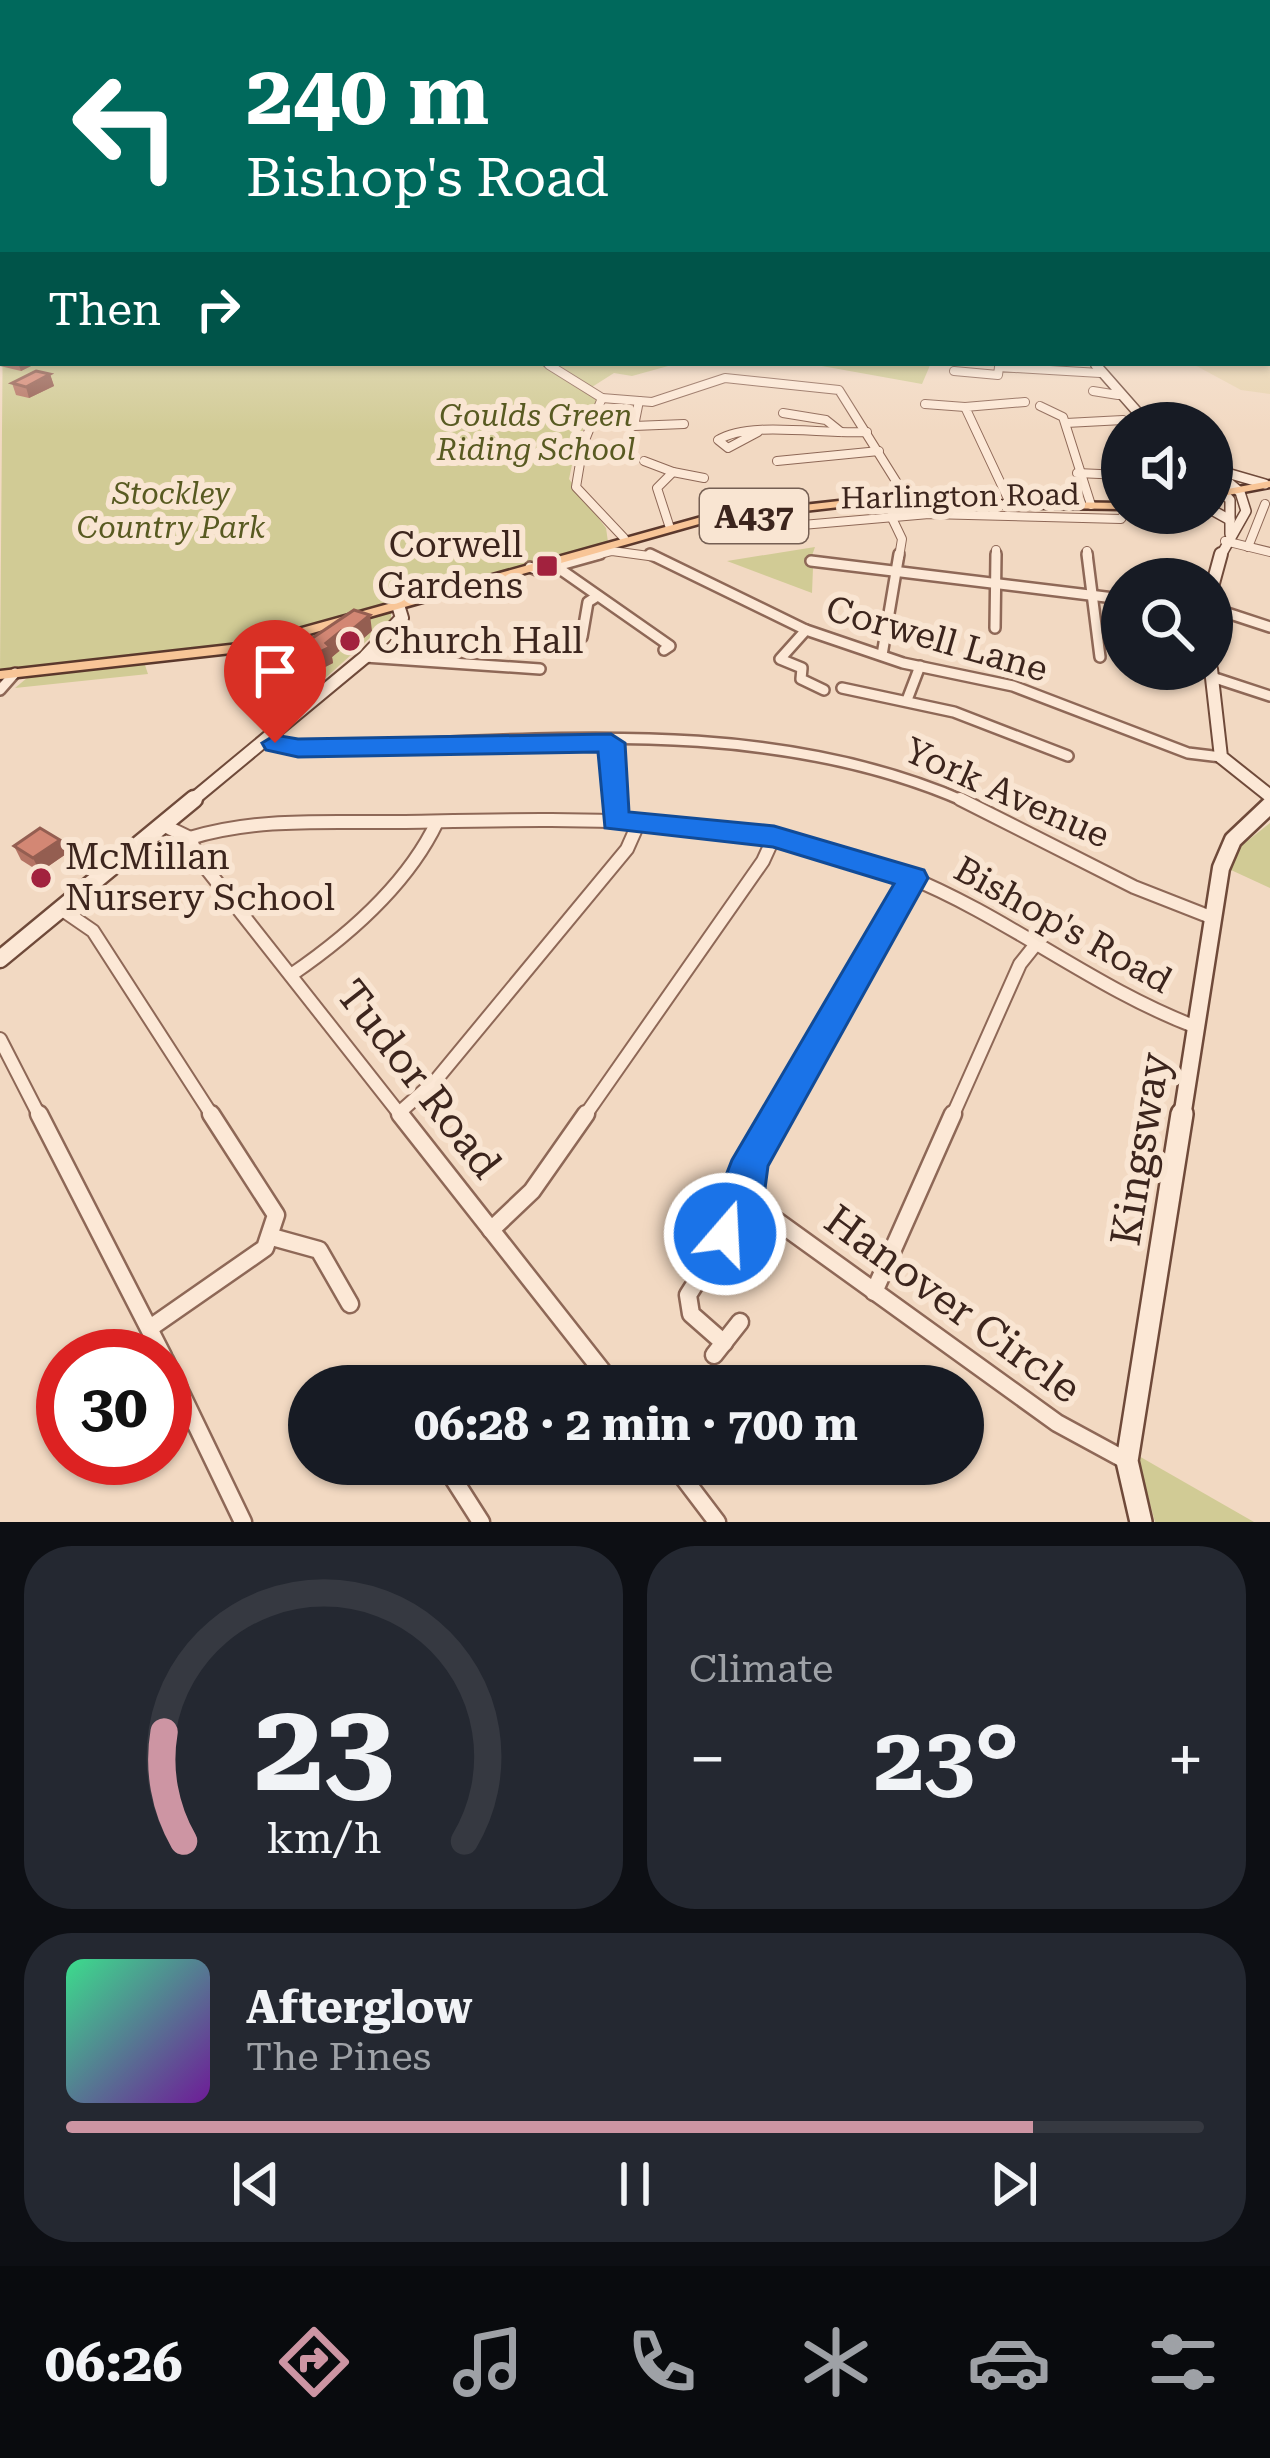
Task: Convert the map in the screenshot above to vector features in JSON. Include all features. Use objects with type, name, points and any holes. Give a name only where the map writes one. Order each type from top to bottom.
[{"type":"main road","points":[[1233,497],[1267,491]]},
{"type":"main road","name":"Harlington Road","points":[[398,605],[669,525],[857,502],[1101,506]]},
{"type":"main road","name":"A437","points":[[7,674],[249,647],[398,605]]},
{"type":"street","points":[[551,366],[602,398],[652,402],[725,378],[828,387],[845,395],[910,502]]},
{"type":"street","points":[[954,370],[998,375],[999,366]]},
{"type":"street","points":[[1012,366],[1077,371],[1090,366]]},
{"type":"street","points":[[1077,371],[1090,366]]},
{"type":"street","points":[[1093,366],[1125,402]]},
{"type":"street","points":[[1094,391],[1118,395]]},
{"type":"street","points":[[602,398],[583,445],[576,487],[624,538]]},
{"type":"street","points":[[639,401],[634,426],[684,424]]},
{"type":"street","points":[[925,404],[965,407],[1025,402]]},
{"type":"street","points":[[1040,406],[1057,410],[1066,423],[1090,505]]},
{"type":"street","points":[[965,407],[1010,502]]},
{"type":"street","points":[[783,413],[826,420],[842,433]]},
{"type":"street","points":[[1066,423],[1101,421]]},
{"type":"street","points":[[758,432],[728,448],[718,440],[740,427],[758,432],[867,432]]},
{"type":"street","points":[[777,461],[879,451]]},
{"type":"street","points":[[644,461],[704,478]]},
{"type":"street","points":[[669,525],[657,488],[673,472]]},
{"type":"street","points":[[1077,473],[1101,474]]},
{"type":"street","points":[[1233,476],[1267,491],[1248,547]]},
{"type":"street","points":[[1233,507],[1244,519],[1233,531]]},
{"type":"street","points":[[882,655],[902,539],[891,516]]},
{"type":"street","name":"Harlington Road","points":[[725,518],[734,531],[891,516],[1101,519]]},
{"type":"street","points":[[1221,558],[1228,534]]},
{"type":"street","points":[[1228,537],[1231,534]]},
{"type":"street","points":[[1228,537],[1270,552]]},
{"type":"street","points":[[995,550],[995,628]]},
{"type":"street","points":[[1087,550],[1100,657]]},
{"type":"street","name":"Corwell Lane","points":[[557,567],[612,551],[645,553],[806,630],[920,666],[1001,682],[1188,753],[1221,757]]},
{"type":"street","points":[[811,561],[1101,597]]},
{"type":"street","points":[[530,567],[539,572],[557,567],[670,646],[664,650]]},
{"type":"street","points":[[568,648],[583,633],[588,602],[596,596]]},
{"type":"street","points":[[0,959],[365,656],[401,621],[398,605]]},
{"type":"street","points":[[1233,615],[1270,627]]},
{"type":"street","points":[[806,630],[777,662],[802,668],[801,679],[824,690]]},
{"type":"street","points":[[583,633],[597,633]]},
{"type":"street","points":[[249,647],[258,658],[278,658]]},
{"type":"street","points":[[365,656],[540,669]]},
{"type":"street","points":[[908,700],[920,666]]},
{"type":"street","points":[[0,690],[7,674]]},
{"type":"street","points":[[1233,681],[1270,696]]},
{"type":"street","points":[[842,688],[942,708],[1068,756]]},
{"type":"street","points":[[1214,690],[1221,757],[1270,800]]},
{"type":"street","name":"York Avenue","points":[[265,740],[298,748],[754,745],[893,773],[1004,816],[1173,904],[1213,918]]},
{"type":"street","points":[[611,743],[615,821]]},
{"type":"street","name":"Kingsway","points":[[1141,1522],[1127,1461],[1213,918],[1228,846],[1270,800]]},
{"type":"street","name":"Bishop's Road","points":[[190,838],[234,825],[615,821],[774,837],[913,878],[1145,1008],[1196,1027]]},
{"type":"street","points":[[291,975],[321,954],[424,849],[437,822]]},
{"type":"street","points":[[400,1112],[436,1080],[570,919],[632,843],[639,822]]},
{"type":"street","points":[[163,825],[190,838]]},
{"type":"street","points":[[491,1230],[532,1191],[763,862],[774,837]]},
{"type":"street","name":"Tudor Road","points":[[190,838],[198,858],[597,1365]]},
{"type":"street","points":[[740,1322],[719,1349],[696,1321],[687,1300],[749,1198],[742,1183],[751,1160],[913,878]]},
{"type":"street","points":[[0,1039],[150,1328],[260,1253],[272,1238],[274,1208],[93,931],[61,909]]},
{"type":"street","points":[[874,1292],[1020,964],[1036,944]]},
{"type":"street","name":"Hanover Circle","points":[[749,1198],[1068,1431],[1127,1461]]},
{"type":"street","points":[[708,1220],[727,1229]]},
{"type":"street","points":[[272,1238],[319,1250],[350,1304]]},
{"type":"street","points":[[192,1416],[243,1522]]},
{"type":"street","points":[[457,1485],[481,1522]]},
{"type":"street","points":[[690,1485],[717,1522]]},
{"type":"shaded area","points":[[1197,366],[1270,366],[1270,394],[1241,390]]},
{"type":"green space","name":"Stockley Country Park","points":[[3,366],[668,366],[632,376],[614,373],[592,387],[598,397],[576,446],[569,479],[606,528],[608,542],[249,647],[0,672]]},
{"type":"green space","points":[[822,366],[930,366],[922,384]]},
{"type":"green space","points":[[815,547],[808,567],[813,568],[812,593],[727,561]]},
{"type":"green space","points":[[391,613],[391,619],[302,699],[256,687],[297,654],[293,649],[265,655],[262,647]]},
{"type":"green space","points":[[144,662],[148,674],[15,688],[33,673]]},
{"type":"green space","points":[[1270,823],[1270,888],[1231,870],[1241,846]]},
{"type":"green space","points":[[1137,1455],[1254,1522],[1155,1522]]},
{"type":"building","points":[[36,371],[50,374],[26,387],[12,383]]},
{"type":"building","points":[[354,610],[370,615],[326,643],[330,647],[286,668],[277,662]]},
{"type":"building","points":[[40,828],[60,840],[33,858],[14,846]]},
{"type":"place","name":"Corwell Gardens","points":[[547,566]]},
{"type":"place","name":"Church Hall","points":[[350,641]]},
{"type":"place","name":"McMillan Nursery School","points":[[41,878]]},
{"type":"route","points":[[275,743],[298,748],[611,743],[615,821],[774,837],[854,856],[913,878],[751,1160],[742,1183],[749,1198],[725,1234]]},
{"type":"park label","name":"Goulds Green Riding School","points":[[536,432]]}]
